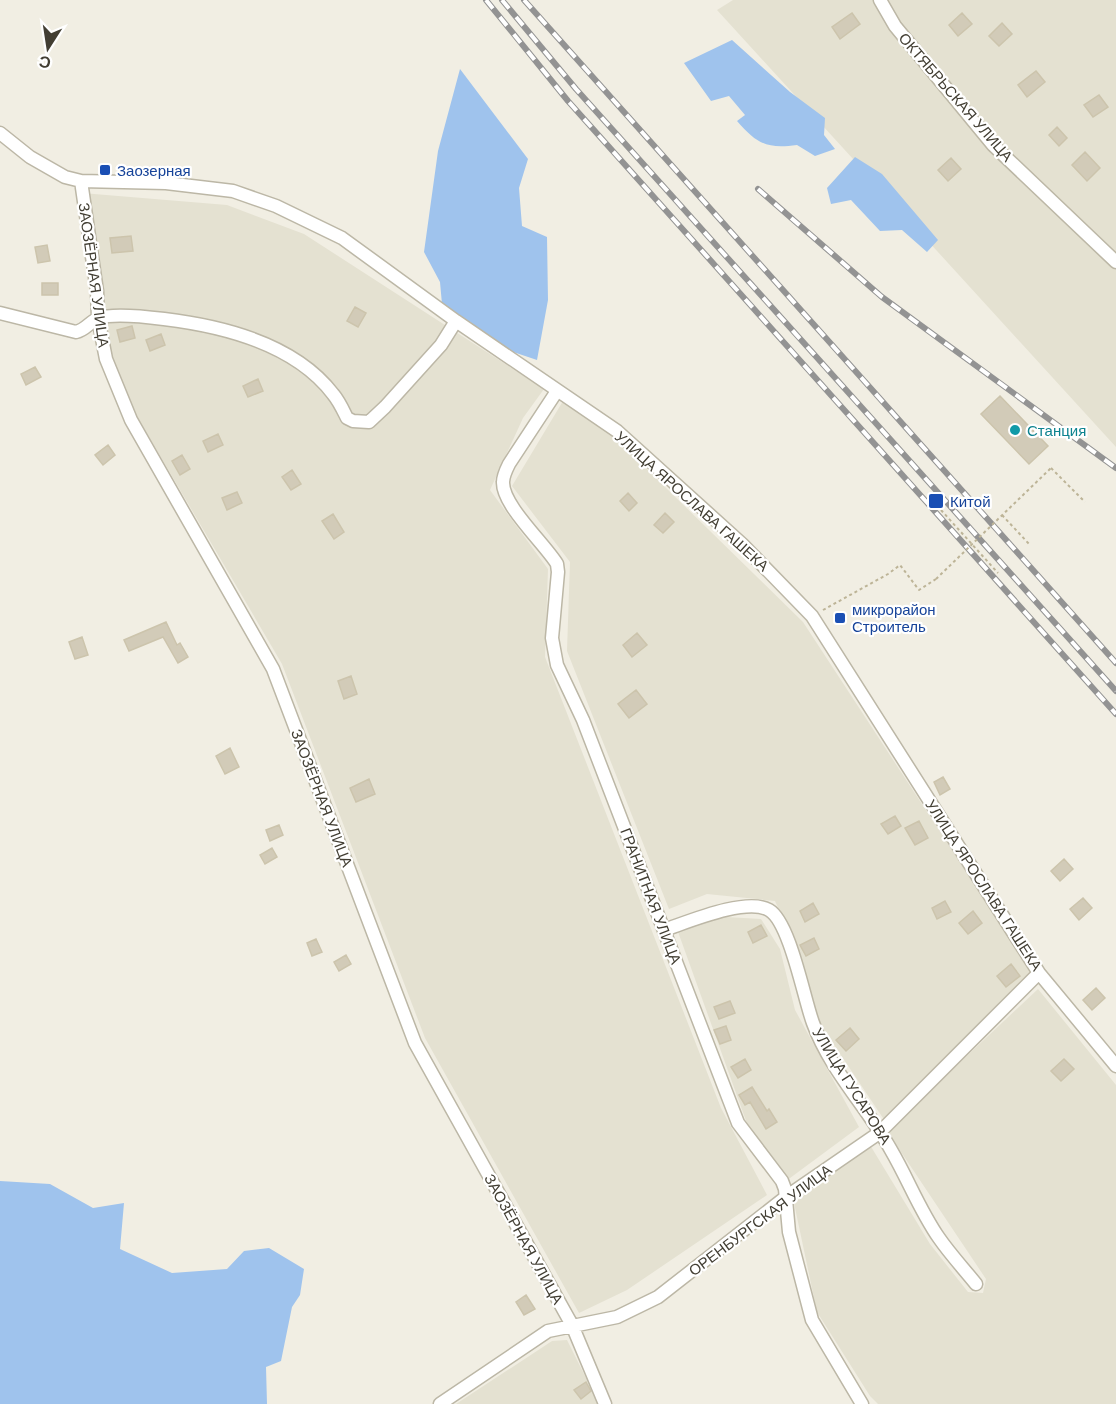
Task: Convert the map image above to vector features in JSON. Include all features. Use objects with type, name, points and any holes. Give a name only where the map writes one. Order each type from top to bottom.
[{"type":"street","name":"ОКТЯБРЬСКАЯ УЛИЦА","points":[[880,0],[895,26],[993,145],[1116,262]]},
{"type":"street","name":"УЛИЦА ЯРОСЛАВА ГАШЕКА","points":[[0,133],[52,172],[81,181],[166,183],[233,191],[276,206],[342,238],[456,321],[617,431],[742,544],[812,615],[1039,973],[1116,1066]]},
{"type":"street","name":"ЗАОЗЁРНАЯ УЛИЦА","points":[[81,181],[97,291],[98,318],[106,359],[131,420],[273,669],[415,1043],[572,1325],[605,1404]]},
{"type":"street","points":[[0,313],[76,333],[86,329],[98,318],[143,316],[192,322],[234,333],[290,357],[313,373],[334,394],[347,418],[360,422],[369,422],[385,407],[441,345],[456,321]]},
{"type":"street","name":"ГРАНИТНАЯ УЛИЦА","points":[[557,391],[509,464],[504,476],[504,491],[509,503],[556,564],[558,572],[552,638],[557,665],[583,720],[738,1123],[782,1181],[789,1232],[812,1320],[862,1404]]},
{"type":"street","name":"УЛИЦА ГУСАРОВА","points":[[664,930],[719,911],[740,907],[763,908],[771,911],[794,954],[817,1031],[841,1075],[891,1149],[938,1237],[976,1284]]},
{"type":"street","name":"ОРЕНБУРГСКАЯ УЛИЦА","points":[[440,1404],[548,1330],[617,1317],[658,1297],[786,1197],[879,1133],[1039,973]]},
{"type":"path","points":[[812,615],[888,574],[900,565],[920,590],[936,579],[1052,468],[1085,502]]},
{"type":"path","points":[[941,510],[998,573]]},
{"type":"path","points":[[1002,515],[1030,545]]},
{"type":"shaded area","points":[[733,0],[1116,0],[1116,447],[717,10]]},
{"type":"shaded area","points":[[82,193],[227,205],[304,234],[544,389],[523,418],[490,490],[548,569],[545,657],[721,1108],[767,1195],[627,1290],[579,1313],[425,1038],[282,664],[108,367]]},
{"type":"shaded area","points":[[563,401],[615,438],[803,622],[1033,974],[885,1121],[814,1015],[793,941],[775,901],[707,894],[669,909],[567,651],[570,562],[512,486]]},
{"type":"shaded area","points":[[709,916],[761,919],[780,949],[795,1010],[859,1127],[786,1181],[749,1129],[677,929]]},
{"type":"shaded area","points":[[1038,989],[1116,1085],[1116,1404],[878,1404],[870,1396],[817,1312],[794,1203],[870,1145],[930,1244],[968,1292],[983,1293],[986,1279],[887,1131]]},
{"type":"shaded area","points":[[567,1340],[599,1404],[456,1404],[552,1341]]},
{"type":"water","points":[[732,40],[790,92],[825,118],[824,135],[835,149],[815,156],[797,145],[778,146],[763,143],[737,121],[745,115],[729,96],[711,101],[684,63]]},
{"type":"water","points":[[460,69],[528,159],[519,188],[522,226],[547,237],[548,300],[537,360],[507,350],[442,304],[440,282],[424,252],[438,151]]},
{"type":"water","points":[[855,157],[882,174],[938,240],[927,252],[902,230],[880,231],[851,200],[831,204],[827,188]]},
{"type":"water","points":[[0,1181],[50,1184],[93,1208],[124,1203],[120,1249],[172,1273],[227,1269],[244,1251],[269,1248],[304,1269],[300,1295],[292,1307],[281,1361],[266,1367],[267,1404],[0,1404]]},
{"type":"building","points":[[852,13],[860,24],[840,39],[832,27]]},
{"type":"building","points":[[962,13],[972,24],[958,36],[949,25]]},
{"type":"building","points":[[1002,23],[1012,34],[999,46],[989,36]]},
{"type":"building","points":[[1036,71],[1045,82],[1027,97],[1018,85]]},
{"type":"building","points":[[1099,95],[1108,107],[1093,117],[1084,105]]},
{"type":"building","points":[[1057,127],[1067,138],[1059,146],[1049,135]]},
{"type":"building","points":[[1085,152],[1100,168],[1087,181],[1072,165]]},
{"type":"building","points":[[951,158],[961,169],[948,181],[938,170]]},
{"type":"building","points":[[131,236],[133,251],[112,253],[110,238]]},
{"type":"building","points":[[47,245],[50,261],[38,263],[35,247]]},
{"type":"building","points":[[42,283],[58,283],[58,295],[42,295]]},
{"type":"building","points":[[355,307],[366,313],[358,327],[347,321]]},
{"type":"building","points":[[132,326],[135,338],[120,342],[117,330]]},
{"type":"building","points":[[161,334],[165,345],[150,351],[146,340]]},
{"type":"building","points":[[35,367],[41,377],[26,385],[21,374]]},
{"type":"building","points":[[258,379],[263,391],[248,397],[243,386]]},
{"type":"building","name":"Станция","points":[[1000,396],[1048,446],[1029,464],[981,414]]},
{"type":"building","points":[[218,434],[223,445],[208,452],[203,441]]},
{"type":"building","points":[[108,445],[115,455],[103,465],[95,455]]},
{"type":"building","points":[[182,455],[190,469],[180,475],[172,461]]},
{"type":"building","points":[[292,470],[301,484],[291,490],[282,477]]},
{"type":"building","points":[[237,492],[242,503],[227,510],[222,498]]},
{"type":"building","points":[[628,493],[637,503],[629,511],[620,501]]},
{"type":"building","points":[[665,513],[674,522],[663,533],[654,525]]},
{"type":"building","points":[[333,514],[344,532],[334,539],[322,521]]},
{"type":"building","points":[[166,622],[177,645],[180,643],[188,657],[178,663],[163,637],[129,651],[124,640]]},
{"type":"building","points":[[637,633],[647,645],[632,657],[623,645]]},
{"type":"building","points":[[82,637],[88,655],[75,659],[69,642]]},
{"type":"building","points":[[351,676],[357,694],[344,699],[338,681]]},
{"type":"building","points":[[636,690],[647,704],[629,718],[618,704]]},
{"type":"building","points":[[230,748],[239,767],[225,774],[216,756]]},
{"type":"building","points":[[943,777],[950,789],[940,795],[934,782]]},
{"type":"building","points":[[369,779],[375,794],[356,802],[350,788]]},
{"type":"building","points":[[895,816],[901,826],[888,834],[881,824]]},
{"type":"building","points":[[919,821],[928,838],[915,845],[905,828]]},
{"type":"building","points":[[279,825],[283,835],[270,841],[266,830]]},
{"type":"building","points":[[272,848],[277,857],[265,864],[260,855]]},
{"type":"building","points":[[1064,859],[1073,869],[1060,881],[1051,871]]},
{"type":"building","points":[[1083,898],[1092,908],[1079,920],[1070,909]]},
{"type":"building","points":[[945,901],[951,912],[937,919],[932,908]]},
{"type":"building","points":[[813,903],[819,914],[805,922],[800,911]]},
{"type":"building","points":[[973,911],[982,923],[968,934],[959,923]]},
{"type":"building","points":[[761,925],[767,936],[753,943],[748,932]]},
{"type":"building","points":[[814,938],[819,949],[806,956],[800,945]]},
{"type":"building","points":[[316,939],[322,952],[312,956],[307,943]]},
{"type":"building","points":[[346,955],[351,964],[339,971],[334,962]]},
{"type":"building","points":[[1011,964],[1020,976],[1006,987],[997,976]]},
{"type":"building","points":[[1096,988],[1105,998],[1092,1010],[1083,1000]]},
{"type":"building","points":[[730,1001],[735,1013],[719,1019],[714,1007]]},
{"type":"building","points":[[726,1026],[731,1040],[720,1044],[714,1030]]},
{"type":"building","points":[[850,1028],[859,1039],[846,1051],[836,1040]]},
{"type":"building","points":[[745,1059],[751,1070],[738,1078],[731,1067]]},
{"type":"building","points":[[1064,1059],[1074,1069],[1061,1081],[1051,1071]]},
{"type":"building","points":[[752,1087],[777,1122],[766,1129],[750,1102],[745,1105],[739,1095]]},
{"type":"building","points":[[526,1295],[535,1309],[524,1315],[516,1302]]},
{"type":"building","points":[[586,1382],[591,1391],[581,1399],[574,1390]]},
{"type":"railway","points":[[486,0],[568,101],[1116,714]]},
{"type":"railway","points":[[502,0],[576,89],[1116,691]]},
{"type":"railway","points":[[524,0],[1116,663]]},
{"type":"railway","points":[[758,189],[882,297],[1116,468]]},
{"type":"place","name":"Заозерная","points":[[105,170]]},
{"type":"place","name":"Станция","points":[[1015,430]]},
{"type":"place","name":"Китой","points":[[936,501]]},
{"type":"place","name":"микрорайон Строитель","points":[[840,618]]}]
